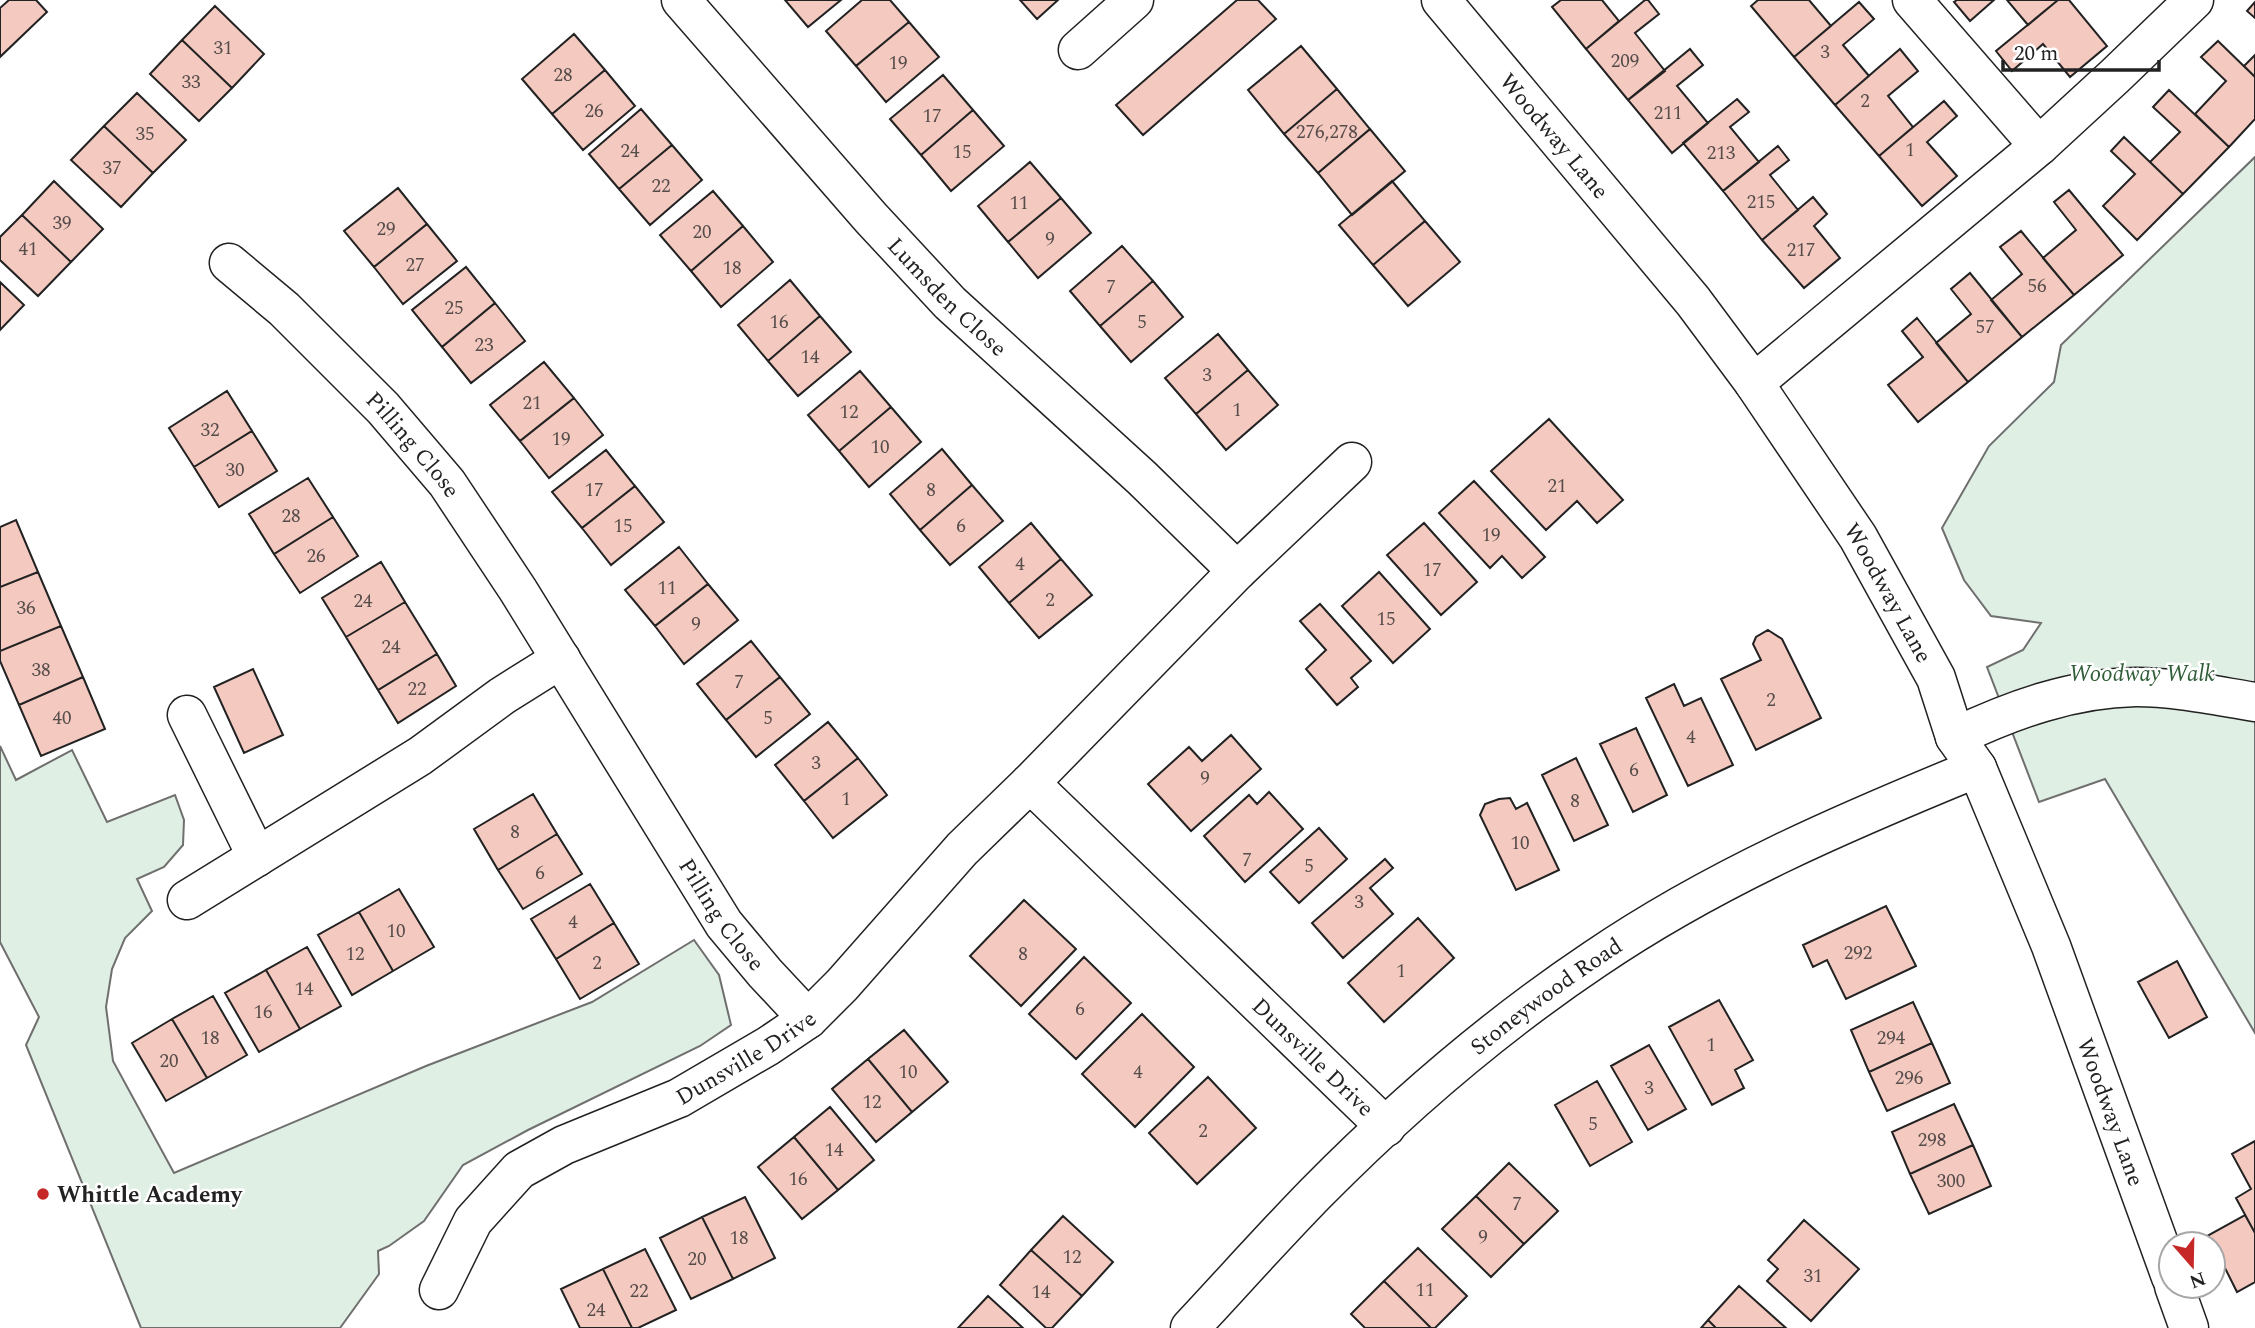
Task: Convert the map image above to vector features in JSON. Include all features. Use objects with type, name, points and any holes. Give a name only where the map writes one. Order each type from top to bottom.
[{"type":"street","name":"Lumsden Close","points":[[681,0],[871,218],[950,303],[1142,478],[1237,571]]},
{"type":"street","points":[[1078,50],[1134,0]]},
{"type":"street","name":"Woodway Lane","points":[[1441,0],[1693,301],[1754,383],[1858,537],[1936,678],[1955,737],[1977,768],[2051,946],[2157,1238]]},
{"type":"street","points":[[1912,0],[2039,146]]},
{"type":"street","points":[[1754,383],[2039,146],[2194,0]]},
{"type":"street","name":"Pilling Close","points":[[229,263],[284,309],[373,398],[439,474],[518,590],[724,924],[808,1019]]},
{"type":"street","name":"Dunsville Drive","points":[[439,1290],[473,1221],[519,1170],[564,1145],[680,1098],[808,1019],[842,985],[962,849],[1237,571],[1352,462]]},
{"type":"street","points":[[187,900],[420,756],[502,696],[561,659]]},
{"type":"street","points":[[1955,737],[2002,715],[2075,693],[2137,687],[2255,702]]},
{"type":"street","points":[[187,715],[257,857]]},
{"type":"street","name":"Stoneywood Road","points":[[1190,1328],[1318,1192],[1386,1126],[1446,1072],[1513,1018],[1596,958],[1686,903],[1771,857],[1977,768]]},
{"type":"street","name":"Dunsville Drive","points":[[1030,783],[1386,1126]]},
{"type":"street","points":[[2179,1300],[2189,1328]]},
{"type":"green space","name":"Woodway Walk","points":[[2255,157],[2255,1033],[2105,779],[2039,802],[1987,667],[2023,650],[2041,623],[1991,616],[1964,580],[1942,528],[1989,446],[2054,382],[2061,345]]},
{"type":"green space","points":[[0,746],[16,780],[72,750],[107,822],[175,795],[184,820],[183,845],[164,867],[137,879],[152,911],[125,938],[112,969],[106,1007],[113,1061],[174,1173],[426,1066],[592,1002],[694,940],[719,975],[731,1025],[700,1046],[528,1130],[463,1165],[424,1221],[378,1251],[379,1274],[340,1328],[141,1328],[26,1045],[39,1017],[0,942]]},
{"type":"building","points":[[9,0],[36,0],[47,12],[0,57],[0,8]]},
{"type":"building","points":[[785,0],[841,0],[808,27]]},
{"type":"building","points":[[862,0],[890,0],[909,22],[856,66],[826,31]]},
{"type":"building","points":[[1020,0],[1058,0],[1037,19]]},
{"type":"building","points":[[1237,0],[1258,0],[1276,19],[1143,135],[1116,105]]},
{"type":"building","points":[[1561,0],[1602,0],[1619,21],[1586,49],[1552,7]]},
{"type":"building","points":[[1648,0],[1659,14],[1635,33],[1665,71],[1628,100],[1586,49]]},
{"type":"building","points":[[1758,0],[1809,0],[1831,26],[1794,57],[1751,6]]},
{"type":"building","points":[[1994,0],[1970,21],[1954,2]]},
{"type":"building","points":[[2007,0],[2058,0],[2028,25]]},
{"type":"building","points":[[2058,0],[2069,0],[2107,46],[2070,77],[2043,44],[2012,71],[1996,51]]},
{"type":"building","points":[[1859,2],[1874,19],[1843,45],[1869,76],[1835,105],[1794,57]]},
{"type":"building","points":[[2255,2],[2255,18],[2247,11]]},
{"type":"building","points":[[215,6],[264,54],[232,88],[182,40]]},
{"type":"building","points":[[909,22],[939,57],[886,102],[856,66]]},
{"type":"building","points":[[574,34],[605,70],[552,114],[522,79]]},
{"type":"building","points":[[182,40],[232,88],[199,121],[150,74]]},
{"type":"building","points":[[2218,41],[2255,77],[2255,119],[2229,147],[2195,114],[2226,81],[2201,57]]},
{"type":"building","points":[[1301,46],[1337,89],[1284,134],[1248,90]]},
{"type":"building","points":[[1690,49],[1703,65],[1677,86],[1708,123],[1672,153],[1628,100]]},
{"type":"building","points":[[1900,49],[1918,71],[1888,96],[1913,127],[1879,156],[1835,105]]},
{"type":"building","points":[[2255,55],[2255,77],[2244,66]]},
{"type":"building","points":[[605,70],[635,106],[583,150],[552,114]]},
{"type":"building","points":[[943,75],[973,110],[921,155],[890,119]]},
{"type":"building","points":[[1337,89],[1370,129],[1318,173],[1284,134]]},
{"type":"building","points":[[2169,90],[2229,147],[2183,194],[2150,162],[2180,132],[2153,107]]},
{"type":"building","points":[[137,93],[186,140],[153,173],[104,126]]},
{"type":"building","points":[[1737,99],[1749,112],[1730,127],[1759,162],[1723,191],[1683,143]]},
{"type":"building","points":[[1944,101],[1957,116],[1927,142],[1957,176],[1922,206],[1879,156]]},
{"type":"building","points":[[641,109],[672,145],[619,189],[589,154]]},
{"type":"building","points":[[973,110],[1004,146],[951,191],[921,155]]},
{"type":"building","points":[[104,126],[153,173],[121,207],[71,160]]},
{"type":"building","points":[[1370,129],[1405,171],[1352,215],[1318,173]]},
{"type":"building","points":[[2124,137],[2183,194],[2137,240],[2103,206],[2135,174],[2111,151]]},
{"type":"building","points":[[672,145],[702,180],[650,225],[619,189]]},
{"type":"building","points":[[1778,146],[1789,160],[1770,175],[1798,210],[1762,240],[1723,191]]},
{"type":"building","points":[[1030,162],[1061,198],[1008,242],[978,206]]},
{"type":"building","points":[[54,181],[103,229],[71,262],[22,215]]},
{"type":"building","points":[[1392,181],[1425,221],[1373,265],[1339,225]]},
{"type":"building","points":[[398,188],[427,224],[374,267],[344,231]]},
{"type":"building","points":[[2069,190],[2123,255],[2074,295],[2043,258],[2076,230],[2054,202]]},
{"type":"building","points":[[713,191],[743,226],[691,271],[660,235]]},
{"type":"building","points":[[1813,197],[1827,214],[1814,226],[1840,258],[1804,288],[1762,240]]},
{"type":"building","points":[[1061,198],[1091,233],[1038,278],[1008,242]]},
{"type":"building","points":[[22,215],[71,262],[38,296],[0,260],[0,237]]},
{"type":"building","points":[[1425,221],[1460,262],[1408,306],[1373,265]]},
{"type":"building","points":[[427,224],[457,261],[403,304],[374,267]]},
{"type":"building","points":[[743,226],[773,262],[721,307],[691,271]]},
{"type":"building","points":[[2021,231],[2074,295],[2022,337],[1991,300],[2022,274],[2000,247]]},
{"type":"building","points":[[1122,246],[1153,281],[1100,326],[1070,291]]},
{"type":"building","points":[[466,267],[495,303],[442,347],[412,310]]},
{"type":"building","points":[[1970,273],[2022,337],[1968,382],[1936,343],[1971,314],[1951,289]]},
{"type":"building","points":[[790,280],[820,316],[768,361],[738,325]]},
{"type":"building","points":[[1153,281],[1183,317],[1131,362],[1100,326]]},
{"type":"building","points":[[0,282],[24,305],[0,330]]},
{"type":"building","points":[[495,303],[525,341],[471,383],[442,347]]},
{"type":"building","points":[[820,316],[851,352],[798,396],[768,361]]},
{"type":"building","points":[[1917,318],[1968,382],[1918,422],[1888,385],[1923,357],[1902,331]]},
{"type":"building","points":[[1218,334],[1248,370],[1196,414],[1165,378]]},
{"type":"building","points":[[544,362],[574,398],[520,441],[490,405]]},
{"type":"building","points":[[1248,370],[1278,405],[1226,450],[1196,414]]},
{"type":"building","points":[[860,371],[891,407],[839,451],[808,415]]},
{"type":"building","points":[[227,391],[252,431],[194,467],[169,428]]},
{"type":"building","points":[[574,398],[603,435],[549,478],[520,441]]},
{"type":"building","points":[[891,407],[921,442],[869,487],[839,451]]},
{"type":"building","points":[[1549,419],[1623,500],[1597,523],[1577,501],[1546,530],[1491,471]]},
{"type":"building","points":[[252,431],[277,471],[219,507],[194,467]]},
{"type":"building","points":[[942,449],[972,485],[920,530],[890,494]]},
{"type":"building","points":[[606,450],[635,486],[582,528],[552,492]]},
{"type":"building","points":[[308,478],[333,517],[274,554],[249,514]]},
{"type":"building","points":[[1474,481],[1545,557],[1522,578],[1502,556],[1490,568],[1439,513]]},
{"type":"building","points":[[972,485],[1003,521],[950,565],[920,530]]},
{"type":"building","points":[[635,486],[664,522],[611,565],[582,528]]},
{"type":"building","points":[[333,517],[358,556],[300,593],[274,554]]},
{"type":"building","points":[[16,520],[38,572],[0,587],[0,527]]},
{"type":"building","points":[[1031,523],[1061,559],[1009,603],[979,567]]},
{"type":"building","points":[[1424,523],[1477,582],[1441,615],[1387,555]]},
{"type":"building","points":[[679,547],[708,584],[655,626],[625,590]]},
{"type":"building","points":[[1061,559],[1092,595],[1039,638],[1009,603]]},
{"type":"building","points":[[381,562],[405,602],[346,637],[322,598]]},
{"type":"building","points":[[38,572],[61,626],[0,651],[0,587]]},
{"type":"building","points":[[1379,572],[1430,629],[1393,663],[1342,606]]},
{"type":"building","points":[[708,584],[738,620],[684,664],[655,626]]},
{"type":"building","points":[[405,602],[437,654],[378,690],[346,637]]},
{"type":"building","points":[[1320,604],[1371,661],[1351,678],[1358,687],[1337,705],[1306,669],[1326,650],[1300,621]]},
{"type":"building","points":[[61,626],[83,677],[19,705],[0,661],[0,651]]},
{"type":"building","points":[[1768,630],[1782,639],[1821,718],[1756,750],[1721,679],[1761,660],[1753,644],[1756,637]]},
{"type":"building","points":[[751,641],[780,677],[726,720],[697,684]]},
{"type":"building","points":[[437,654],[456,686],[398,723],[378,690]]},
{"type":"building","points":[[253,669],[283,735],[244,753],[214,687]]},
{"type":"building","points":[[83,677],[105,729],[41,756],[19,705]]},
{"type":"building","points":[[780,677],[810,714],[756,757],[726,720]]},
{"type":"building","points":[[1674,684],[1684,706],[1701,698],[1733,765],[1688,786],[1646,698]]},
{"type":"building","points":[[828,722],[858,758],[804,801],[775,765]]},
{"type":"building","points":[[1636,728],[1667,795],[1633,812],[1600,744]]},
{"type":"building","points":[[1231,735],[1261,769],[1191,831],[1148,784],[1189,747],[1202,761]]},
{"type":"building","points":[[858,758],[887,795],[833,838],[804,801]]},
{"type":"building","points":[[1576,758],[1608,825],[1574,841],[1542,775]]},
{"type":"building","points":[[1269,792],[1303,829],[1245,882],[1204,836],[1249,795],[1257,804]]},
{"type":"building","points":[[533,794],[557,834],[498,870],[474,829]]},
{"type":"building","points":[[1510,798],[1516,809],[1527,803],[1559,870],[1516,890],[1480,815],[1485,804]]},
{"type":"building","points":[[1319,828],[1347,859],[1299,903],[1270,872]]},
{"type":"building","points":[[557,834],[582,874],[523,909],[498,870]]},
{"type":"building","points":[[1385,859],[1393,868],[1370,888],[1393,914],[1343,958],[1312,923]]},
{"type":"building","points":[[590,884],[614,923],[556,959],[531,919]]},
{"type":"building","points":[[399,889],[434,947],[393,971],[359,912]]},
{"type":"building","points":[[1024,900],[1076,949],[1021,1006],[970,956]]},
{"type":"building","points":[[1886,906],[1916,966],[1846,999],[1827,960],[1813,967],[1803,945]]},
{"type":"building","points":[[359,912],[393,971],[352,995],[318,935]]},
{"type":"building","points":[[1418,918],[1454,958],[1384,1022],[1348,983]]},
{"type":"building","points":[[614,923],[639,964],[580,999],[556,959]]},
{"type":"building","points":[[307,947],[341,1006],[300,1029],[266,970]]},
{"type":"building","points":[[1084,957],[1131,1003],[1076,1059],[1029,1014]]},
{"type":"building","points":[[2177,961],[2207,1017],[2169,1038],[2138,982]]},
{"type":"building","points":[[266,970],[300,1029],[259,1052],[225,993]]},
{"type":"building","points":[[213,996],[247,1055],[207,1078],[172,1019]]},
{"type":"building","points":[[1719,1000],[1753,1060],[1735,1070],[1744,1088],[1712,1105],[1669,1027]]},
{"type":"building","points":[[1913,1002],[1932,1043],[1869,1072],[1851,1030]]},
{"type":"building","points":[[1142,1014],[1194,1067],[1135,1127],[1082,1074]]},
{"type":"building","points":[[172,1019],[207,1078],[166,1101],[132,1043]]},
{"type":"building","points":[[904,1030],[948,1082],[912,1112],[868,1059]]},
{"type":"building","points":[[1932,1043],[1950,1083],[1887,1111],[1869,1072]]},
{"type":"building","points":[[1649,1045],[1686,1109],[1648,1130],[1611,1066]]},
{"type":"building","points":[[868,1059],[912,1112],[876,1142],[832,1089]]},
{"type":"building","points":[[1208,1077],[1256,1128],[1197,1184],[1149,1133]]},
{"type":"building","points":[[1597,1081],[1632,1142],[1590,1166],[1555,1105]]},
{"type":"building","points":[[1954,1104],[1973,1145],[1910,1174],[1892,1132]]},
{"type":"building","points":[[830,1107],[874,1160],[838,1190],[794,1137]]},
{"type":"building","points":[[794,1137],[838,1190],[802,1219],[758,1167]]},
{"type":"building","points":[[2255,1141],[2255,1233],[2236,1198],[2251,1189],[2232,1154]]},
{"type":"building","points":[[1973,1145],[1991,1186],[1929,1214],[1910,1174]]},
{"type":"building","points":[[1509,1163],[1558,1211],[1524,1244],[1476,1196]]},
{"type":"building","points":[[1476,1196],[1524,1244],[1491,1277],[1442,1229]]},
{"type":"building","points":[[745,1197],[775,1258],[733,1279],[702,1217]]},
{"type":"building","points":[[2245,1215],[2255,1233],[2255,1282],[2237,1292],[2227,1272],[2227,1230],[2218,1230]]},
{"type":"building","points":[[1063,1216],[1113,1262],[1082,1296],[1031,1250]]},
{"type":"building","points":[[702,1217],[733,1279],[691,1299],[660,1238]]},
{"type":"building","points":[[1804,1220],[1859,1269],[1811,1321],[1767,1281],[1778,1269],[1768,1260]]},
{"type":"building","points":[[1418,1248],[1467,1296],[1435,1328],[1431,1328],[1384,1281]]},
{"type":"building","points":[[645,1249],[676,1310],[638,1328],[632,1328],[603,1269]]},
{"type":"building","points":[[1031,1250],[1082,1296],[1052,1328],[1046,1328],[1000,1285]]},
{"type":"building","points":[[603,1269],[632,1328],[580,1328],[561,1289]]},
{"type":"building","points":[[1384,1281],[1431,1328],[1365,1328],[1351,1314]]},
{"type":"building","points":[[1739,1286],[1786,1328],[1716,1328],[1708,1320]]},
{"type":"building","points":[[988,1296],[1023,1328],[958,1328]]},
{"type":"building","points":[[1708,1320],[1716,1328],[1701,1328]]},
{"type":"place","name":"Whittle Academy","points":[[43,1194]]}]
